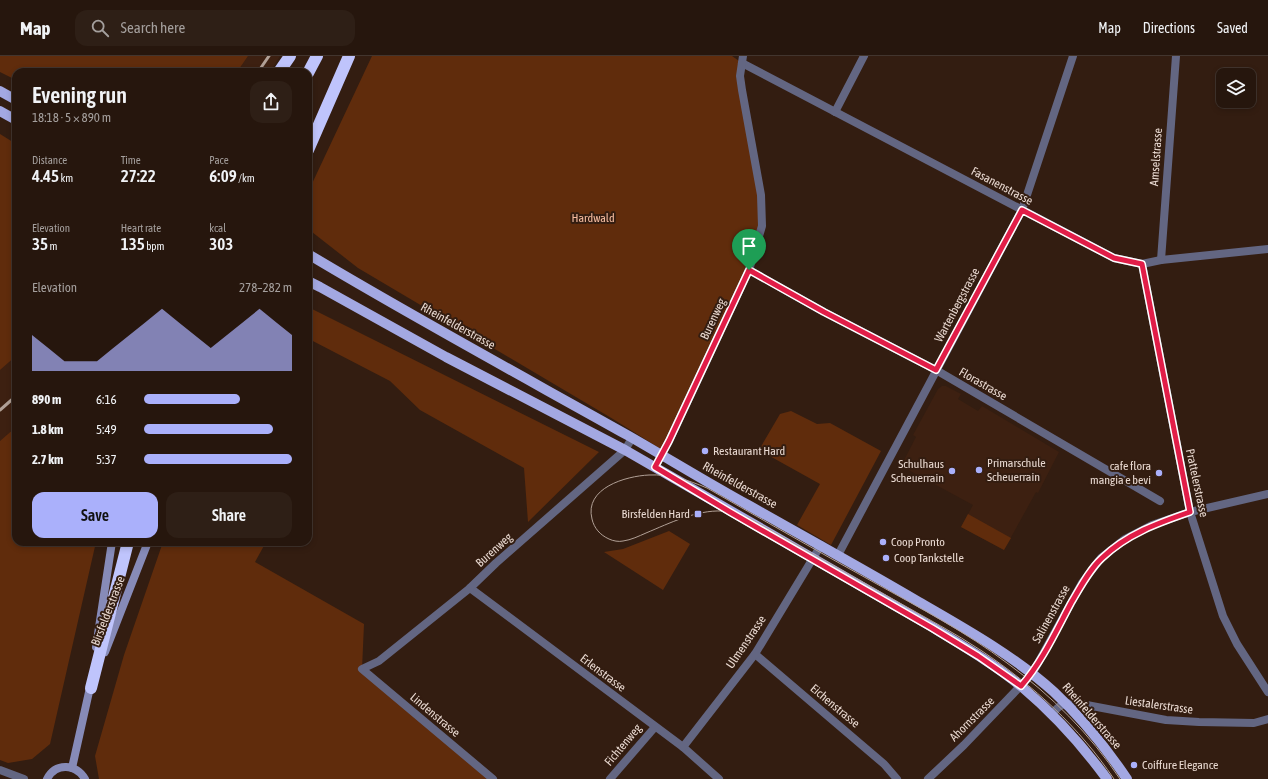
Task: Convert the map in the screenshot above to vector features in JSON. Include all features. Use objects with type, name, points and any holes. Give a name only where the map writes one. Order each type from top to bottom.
[{"type":"highway","points":[[282,68],[290,56]]},
{"type":"highway","points":[[311,68],[317,56]]},
{"type":"highway","points":[[312,141],[349,56]]},
{"type":"highway","points":[[91,688],[127,546]]},
{"type":"main road","points":[[0,91],[12,98]]},
{"type":"main road","points":[[0,111],[12,118]]},
{"type":"main road","name":"Rheinfelderstrasse","points":[[312,256],[383,299],[821,545],[987,642],[1052,690],[1080,718],[1127,779]]},
{"type":"main road","points":[[312,283],[446,357],[625,450],[978,656],[1021,686],[1068,730],[1107,779]]},
{"type":"street","points":[[835,112],[864,56]]},
{"type":"street","name":"Wartenbergstrasse","points":[[838,555],[1022,210],[1073,56]]},
{"type":"street","name":"Amselstrasse","points":[[1161,260],[1176,56]]},
{"type":"street","name":"Fasanenstrasse","points":[[743,60],[835,112],[1114,258],[1142,264],[1161,260],[1268,249]]},
{"type":"street","name":"Burenweg","points":[[655,467],[662,456],[749,270],[762,226],[761,195],[740,76],[743,60]]},
{"type":"street","name":"Prattelerstrasse","points":[[1142,264],[1190,512],[1223,616],[1237,644],[1268,692]]},
{"type":"street","name":"Florastrasse","points":[[749,270],[824,312],[936,370],[1160,501]]},
{"type":"street","name":"Burenweg","points":[[362,669],[379,661],[470,588],[496,563],[625,450],[632,438]]},
{"type":"street","name":"Salinenstrasse","points":[[1032,674],[1082,583],[1101,558],[1125,539],[1152,525],[1190,512],[1268,494]]},
{"type":"street","name":"Ulmenstrasse","points":[[683,747],[755,654],[821,545]]},
{"type":"street","name":"Birsfelderstrasse","points":[[72,768],[91,688],[111,546]]},
{"type":"street","name":"Birsfelderstrasse","points":[[91,688],[146,546]]},
{"type":"street","name":"Erlenstrasse","points":[[470,588],[683,747],[719,779]]},
{"type":"street","name":"Eichenstrasse","points":[[755,654],[884,764],[897,779]]},
{"type":"street","name":"Lindenstrasse","points":[[362,669],[493,779]]},
{"type":"street","name":"Ahornstrasse","points":[[928,779],[1032,674]]},
{"type":"street","points":[[1052,715],[1065,703]]},
{"type":"street","name":"Liestalerstrasse","points":[[1065,703],[1076,703],[1166,720],[1254,723],[1268,720]]},
{"type":"street","name":"Fichtenweg","points":[[610,779],[655,726]]},
{"type":"street","points":[[47,779],[56,769],[66,767],[77,770],[85,779]]},
{"type":"street","points":[[0,770],[24,779]]},
{"type":"shaded area","points":[[248,56],[280,56],[272,68],[240,68]]},
{"type":"shaded area","points":[[12,360],[12,430],[0,441],[0,370]]},
{"type":"shaded area","name":"Primarschule Scheuerrain","points":[[942,386],[946,386],[961,394],[958,399],[978,411],[982,406],[1059,452],[1038,493],[1036,492],[1004,550],[961,527],[973,505],[901,466],[916,437],[913,435],[938,389]]},
{"type":"green space","points":[[0,56],[248,56],[240,68],[12,68],[12,78],[0,72]]},
{"type":"green space","name":"Hardwald","points":[[372,56],[732,56],[742,63],[762,226],[752,263],[664,451],[613,419],[358,268],[312,232],[312,184]]},
{"type":"green space","points":[[0,134],[12,142],[12,360],[0,370]]},
{"type":"green space","points":[[312,309],[599,452],[528,522],[524,468],[420,410],[390,381],[312,341]]},
{"type":"green space","points":[[791,411],[817,424],[830,423],[881,451],[831,545],[797,525],[820,484],[759,450],[780,414]]},
{"type":"green space","points":[[12,430],[12,546],[95,546],[50,744],[32,759],[8,763],[0,760],[0,441]]},
{"type":"green space","points":[[968,514],[1011,538],[1004,550],[961,527]]},
{"type":"green space","points":[[669,531],[690,544],[663,590],[604,552],[623,549]]},
{"type":"green space","points":[[162,546],[264,546],[255,562],[364,624],[362,669],[493,779],[99,779],[95,756],[124,655]]},
{"type":"tram line","points":[[1114,779],[1071,725],[1020,678],[1001,664],[951,632],[751,519],[726,511],[712,511],[674,521],[632,539],[616,541],[603,535],[594,525],[591,508],[594,499],[600,492],[619,481],[649,475],[686,480],[707,488],[942,621],[991,652],[1039,688],[1069,716],[1096,746],[1120,779]]},
{"type":"railway","points":[[261,68],[269,56]]},
{"type":"railway","points":[[0,410],[12,400]]},
{"type":"place","name":"Restaurant Hard","points":[[705,451]]},
{"type":"place","name":"Primarschule Scheuerrain","points":[[979,470]]},
{"type":"place","name":"Schulhaus Scheuerrain","points":[[952,471]]},
{"type":"place","name":"cafe flora mangia e bevi","points":[[1159,473]]},
{"type":"place","name":"Birsfelden Hard","points":[[698,514]]},
{"type":"place","name":"Coop Pronto","points":[[883,542]]},
{"type":"place","name":"Coop Tankstelle","points":[[886,558]]},
{"type":"place","name":"Coiffure Elegance","points":[[1134,765]]},
{"type":"route","points":[[1022,210],[1114,258],[1142,264],[1190,512],[1152,525],[1125,539],[1101,558],[1082,583],[1032,674],[1021,686],[978,656],[932,628],[730,512],[655,467],[662,456],[749,270],[824,312],[936,370],[1022,210]]}]
